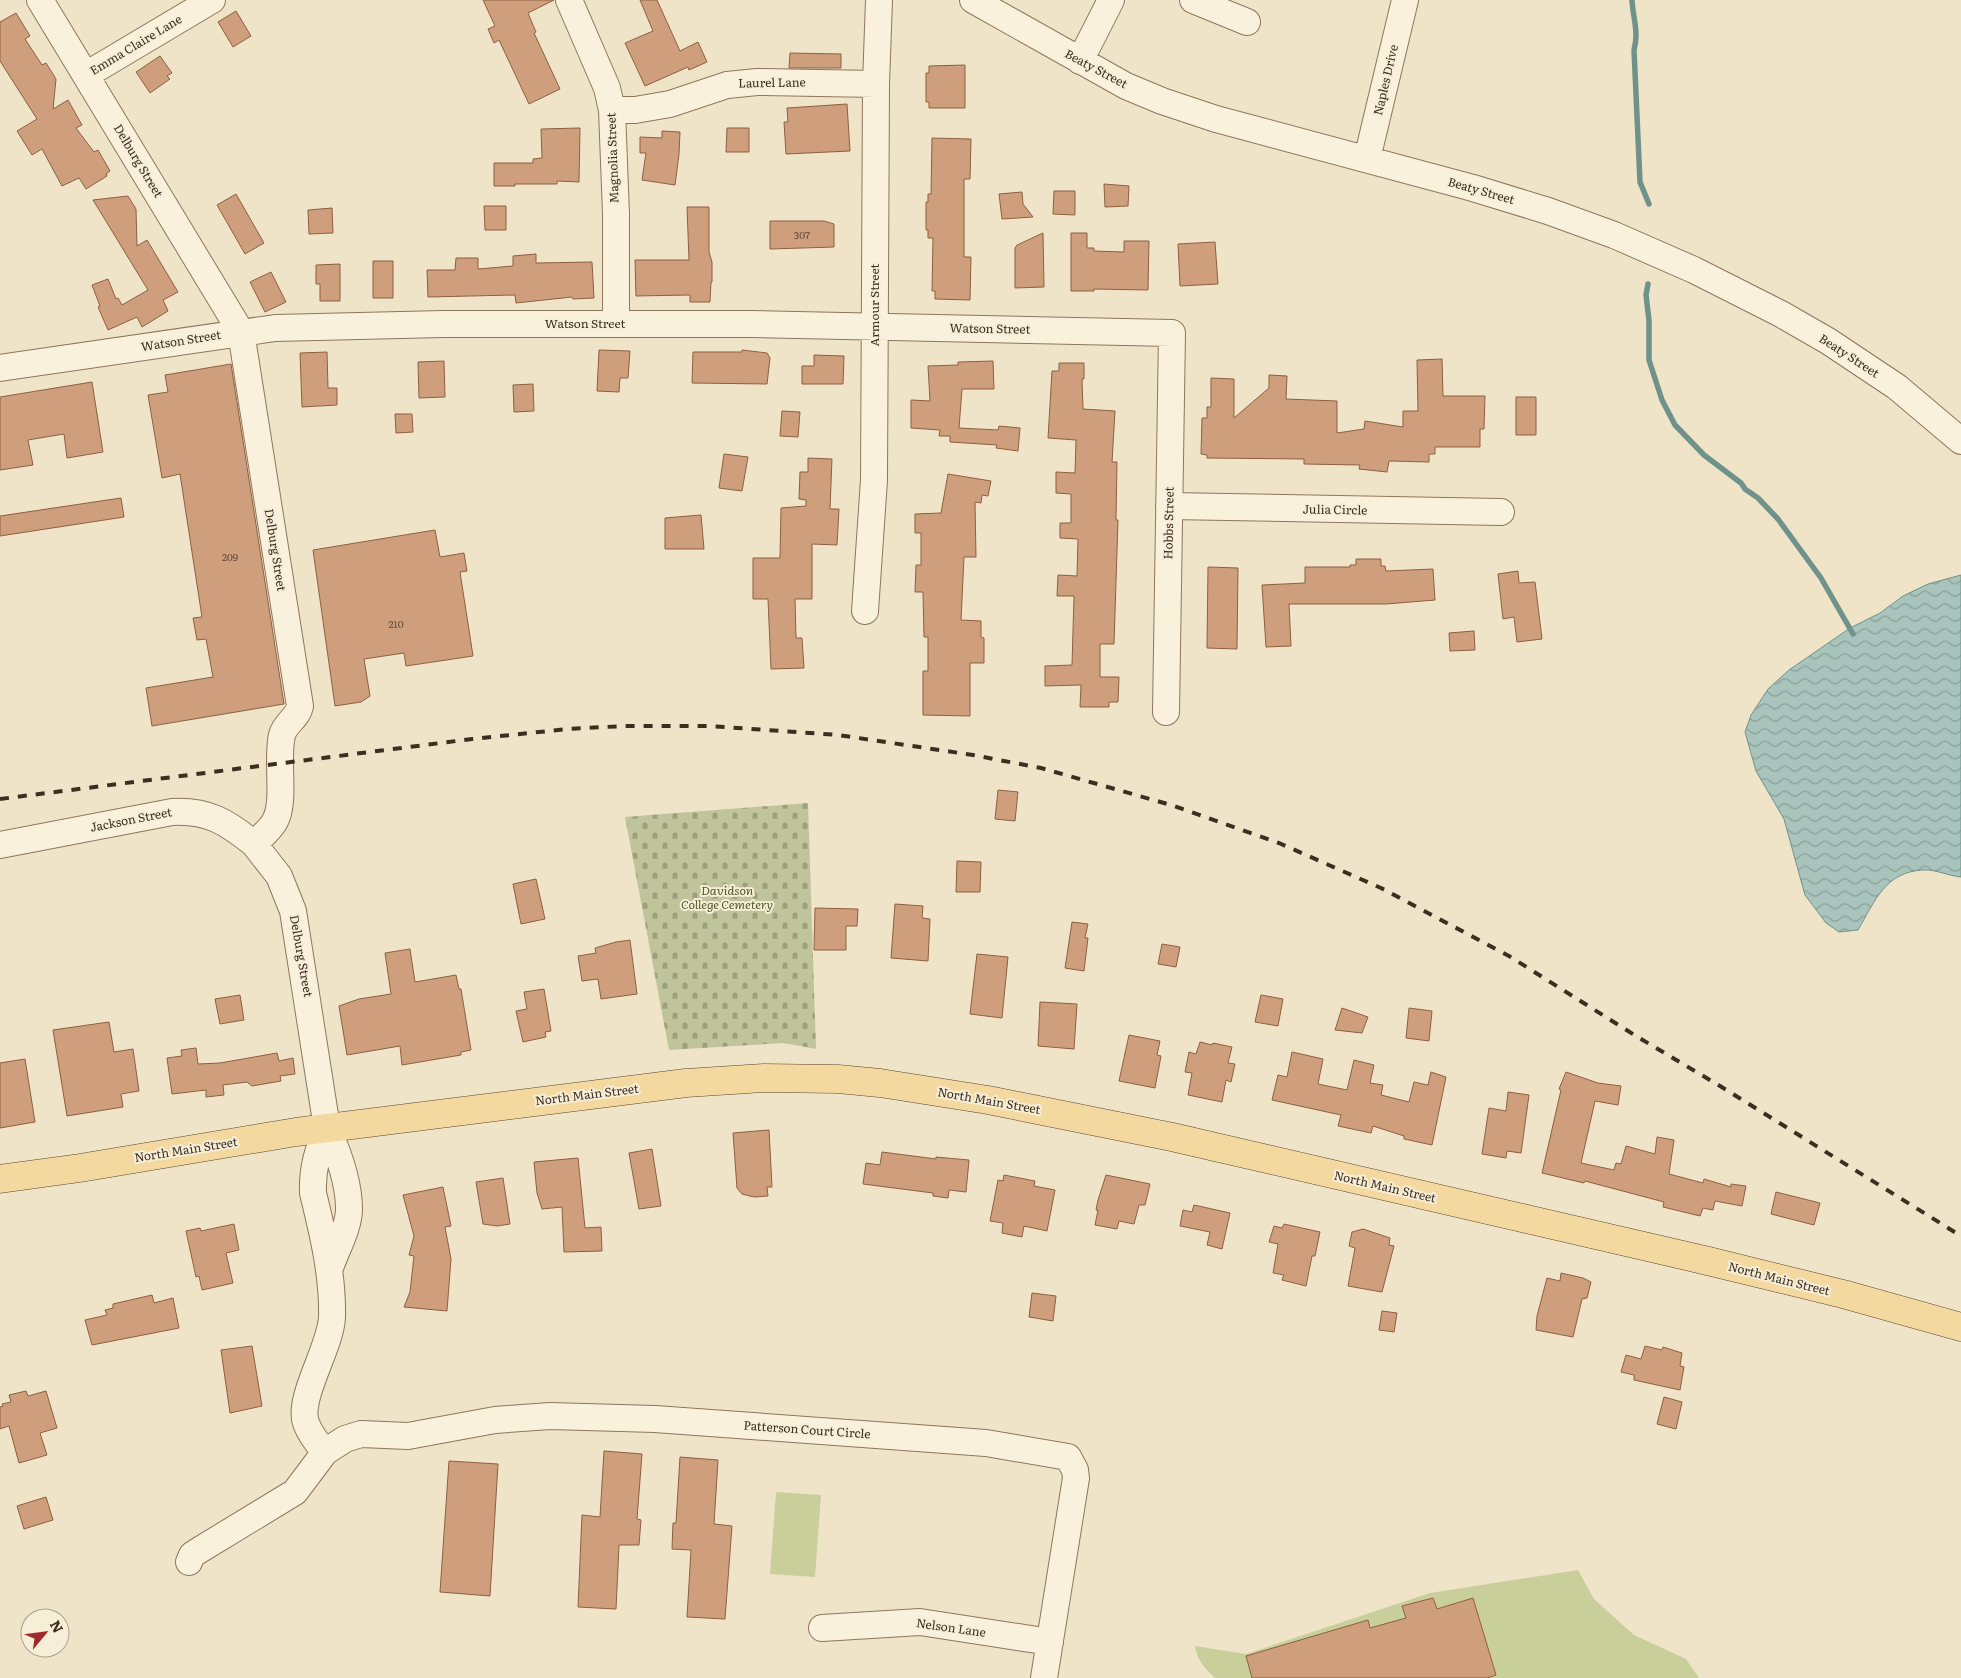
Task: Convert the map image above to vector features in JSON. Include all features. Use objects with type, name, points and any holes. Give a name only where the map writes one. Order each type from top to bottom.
[{"type":"main road","name":"North Main Street","points":[[0,1179],[327,1128],[686,1083],[764,1078],[838,1079],[880,1083],[1038,1109],[1172,1137],[1708,1261],[1843,1294],[1961,1327]]},
{"type":"street","name":"Delburg Street","points":[[40,0],[241,332],[300,706],[299,712],[287,725],[282,735],[276,820],[254,844],[279,876],[293,911],[327,1128],[341,1161],[349,1210],[346,1224],[330,1268],[331,1329],[304,1409],[305,1422],[325,1452]]},
{"type":"street","name":"Emma Claire Lane","points":[[86,75],[212,0]]},
{"type":"street","name":"Magnolia Street","points":[[569,0],[607,88],[612,110],[616,214],[616,324]]},
{"type":"street","name":"Armour Street","points":[[865,611],[874,480],[876,84],[880,0]]},
{"type":"street","name":"Beaty Street","points":[[973,0],[1126,86],[1162,101],[1216,119],[1474,188],[1548,210],[1614,235],[1694,270],[1781,314],[1828,341],[1897,387],[1961,441]]},
{"type":"street","points":[[1080,61],[1111,0]]},
{"type":"street","points":[[1193,0],[1246,22]]},
{"type":"street","name":"Naples Drive","points":[[1368,159],[1405,0]]},
{"type":"street","name":"Laurel Lane","points":[[612,110],[635,110],[670,104],[734,84],[757,82],[876,84]]},
{"type":"street","name":"Watson Street","points":[[0,368],[241,332],[295,327],[616,324],[875,326],[1172,333]]},
{"type":"street","name":"Hobbs Street","points":[[1166,712],[1172,333]]},
{"type":"street","name":"Julia Circle","points":[[1169,506],[1500,512]]},
{"type":"street","name":"Jackson Street","points":[[0,845],[172,812],[188,811],[217,818],[254,844]]},
{"type":"street","name":"Patterson Court Circle","points":[[325,1452],[332,1445],[360,1434],[408,1436],[495,1420],[550,1416],[655,1419],[986,1443],[1068,1457],[1075,1470],[1076,1478],[1044,1678]]},
{"type":"street","points":[[189,1562],[198,1551],[295,1492],[325,1452]]},
{"type":"street","name":"Nelson Lane","points":[[822,1628],[920,1622],[1050,1642]]},
{"type":"green space","name":"Davidson College Cemetery","points":[[808,803],[816,1049],[784,1043],[669,1050],[625,817]]},
{"type":"green space","points":[[776,1492],[821,1495],[815,1577],[770,1574]]},
{"type":"green space","points":[[1578,1570],[1594,1599],[1634,1635],[1686,1659],[1699,1678],[1215,1678],[1202,1664],[1196,1651],[1195,1646],[1246,1654],[1430,1593]]},
{"type":"water","points":[[1961,575],[1961,877],[1928,870],[1910,872],[1899,876],[1890,882],[1876,899],[1858,930],[1839,932],[1826,923],[1805,895],[1784,819],[1756,771],[1745,732],[1751,715],[1768,689],[1789,670],[1850,628],[1880,613],[1903,596],[1928,584]]},
{"type":"building","points":[[483,0],[554,0],[528,13],[536,32],[534,33],[560,89],[529,104],[499,40],[494,43],[488,29],[495,26]]},
{"type":"building","points":[[640,0],[657,0],[680,51],[698,42],[707,62],[689,70],[688,67],[645,86],[625,43],[653,31]]},
{"type":"building","points":[[236,11],[251,36],[233,47],[218,22]]},
{"type":"building","points":[[16,13],[30,36],[25,39],[42,65],[46,63],[56,79],[53,109],[68,100],[82,125],[76,128],[94,152],[98,150],[110,171],[106,174],[107,176],[86,189],[79,178],[62,186],[42,149],[32,155],[17,131],[37,119],[0,61],[0,22]]},
{"type":"building","points":[[790,53],[841,54],[841,68],[789,68]]},
{"type":"building","points":[[160,56],[172,73],[167,76],[170,79],[150,93],[136,72]]},
{"type":"building","points":[[965,65],[965,108],[929,108],[929,102],[926,102],[926,73],[929,73],[929,66]]},
{"type":"building","points":[[847,104],[850,151],[786,154],[784,122],[788,122],[787,108]]},
{"type":"building","points":[[580,128],[579,182],[557,181],[557,184],[494,186],[494,163],[533,163],[533,159],[542,158],[541,129]]},
{"type":"building","points":[[727,128],[749,128],[749,152],[726,152]]},
{"type":"building","points":[[662,131],[680,132],[675,185],[642,180],[646,153],[640,153],[640,137],[662,138]]},
{"type":"building","points":[[932,138],[971,139],[970,179],[964,179],[964,257],[971,257],[970,300],[935,299],[935,291],[932,291],[933,238],[928,238],[928,230],[926,230],[926,202],[928,202],[928,194],[931,194]]},
{"type":"building","points":[[1104,184],[1129,186],[1128,206],[1105,207]]},
{"type":"building","points":[[1054,191],[1075,191],[1075,215],[1053,214]]},
{"type":"building","points":[[1022,192],[1023,204],[1033,217],[1002,219],[999,194]]},
{"type":"building","points":[[236,194],[264,243],[245,254],[217,205]]},
{"type":"building","points":[[128,196],[136,209],[137,246],[147,240],[178,292],[163,300],[168,311],[142,327],[137,317],[108,330],[98,307],[100,306],[92,285],[108,279],[116,299],[118,298],[122,305],[148,290],[93,200]]},
{"type":"building","points":[[484,206],[506,206],[506,230],[485,230]]},
{"type":"building","points":[[687,207],[709,207],[709,252],[712,262],[710,302],[690,302],[690,295],[636,296],[635,260],[689,260]]},
{"type":"building","points":[[332,208],[333,233],[309,234],[308,210]]},
{"type":"building","points":[[770,221],[824,221],[834,224],[834,247],[770,249]]},
{"type":"building","points":[[1043,233],[1044,287],[1015,288],[1015,248],[1017,245]]},
{"type":"building","points":[[1071,233],[1087,233],[1087,248],[1094,248],[1094,251],[1124,252],[1124,241],[1149,241],[1148,290],[1094,289],[1094,291],[1071,291]]},
{"type":"building","points":[[1215,242],[1218,284],[1180,286],[1178,244]]},
{"type":"building","points":[[536,254],[536,263],[592,262],[594,298],[573,299],[572,297],[516,303],[515,295],[428,297],[427,270],[455,270],[456,258],[478,258],[478,269],[513,266],[513,256]]},
{"type":"building","points":[[373,261],[393,261],[393,298],[373,298]]},
{"type":"building","points":[[340,264],[340,301],[320,301],[320,284],[316,284],[316,265]]},
{"type":"building","points":[[271,272],[286,302],[265,312],[250,282]]},
{"type":"building","points":[[599,350],[630,351],[628,378],[620,378],[619,392],[597,391]]},
{"type":"building","points":[[742,350],[767,353],[770,358],[767,384],[692,383],[693,352],[742,352]]},
{"type":"building","points":[[327,352],[328,388],[337,388],[337,405],[302,407],[300,353]]},
{"type":"building","points":[[814,355],[844,356],[843,384],[802,384],[802,366],[814,366]]},
{"type":"building","points":[[1442,359],[1443,396],[1485,396],[1484,429],[1480,429],[1480,447],[1435,447],[1435,454],[1429,454],[1429,462],[1389,461],[1387,472],[1359,469],[1360,465],[1304,464],[1304,459],[1207,458],[1207,455],[1201,454],[1202,418],[1207,418],[1207,407],[1211,407],[1211,378],[1234,379],[1234,418],[1269,388],[1269,375],[1287,376],[1286,399],[1337,401],[1337,433],[1364,429],[1365,421],[1403,427],[1403,411],[1418,411],[1417,360]]},
{"type":"building","points":[[444,361],[445,397],[419,398],[418,362]]},
{"type":"building","points":[[993,361],[994,389],[962,389],[959,428],[998,430],[999,426],[1020,428],[1018,451],[996,448],[997,445],[950,442],[950,436],[939,436],[940,430],[911,428],[911,400],[930,401],[928,366],[958,365],[958,362]]},
{"type":"building","points":[[1059,363],[1084,363],[1084,379],[1082,379],[1083,409],[1115,411],[1112,462],[1117,462],[1116,520],[1118,520],[1114,644],[1100,644],[1100,677],[1119,677],[1118,702],[1109,702],[1109,707],[1080,707],[1081,685],[1045,686],[1045,666],[1072,665],[1074,596],[1057,596],[1058,575],[1077,576],[1078,539],[1060,538],[1060,523],[1071,523],[1071,494],[1056,493],[1056,472],[1075,473],[1076,440],[1048,438],[1052,371],[1059,371]]},
{"type":"building","points":[[231,364],[284,704],[152,726],[146,688],[213,677],[206,639],[197,640],[193,618],[202,617],[180,474],[162,478],[148,395],[168,392],[165,375]]},
{"type":"building","points":[[92,382],[103,452],[67,458],[64,434],[28,440],[33,465],[0,470],[0,397]]},
{"type":"building","points":[[533,384],[534,411],[514,412],[513,385]]},
{"type":"building","points":[[1516,397],[1536,397],[1536,435],[1516,435]]},
{"type":"building","points":[[782,411],[800,412],[798,437],[780,436]]},
{"type":"building","points":[[395,414],[412,414],[413,432],[396,433]]},
{"type":"building","points":[[724,454],[748,457],[742,491],[719,488]]},
{"type":"building","points":[[808,458],[832,459],[830,509],[839,509],[837,545],[812,544],[812,599],[795,599],[796,638],[802,638],[804,668],[771,669],[768,599],[753,599],[753,558],[780,558],[781,508],[806,506],[806,500],[799,499],[800,472],[808,472]]},
{"type":"building","points":[[948,474],[991,481],[988,496],[982,495],[981,503],[975,502],[976,557],[964,557],[961,620],[981,621],[981,637],[984,638],[984,663],[970,663],[970,716],[923,715],[923,671],[928,671],[928,637],[924,637],[923,592],[915,592],[916,565],[921,565],[921,533],[915,533],[915,514],[941,513]]},
{"type":"building","points":[[121,498],[124,517],[0,536],[0,516]]},
{"type":"building","points":[[701,515],[704,549],[665,549],[665,518]]},
{"type":"building","points":[[435,530],[440,557],[464,553],[467,571],[460,572],[473,656],[406,666],[404,653],[364,659],[370,696],[361,702],[335,706],[313,550]]},
{"type":"building","points":[[1356,559],[1381,559],[1381,566],[1385,566],[1386,571],[1433,569],[1435,600],[1386,604],[1289,604],[1291,646],[1266,647],[1262,585],[1305,583],[1305,567],[1350,567],[1350,565],[1356,565]]},
{"type":"building","points":[[1208,567],[1238,568],[1237,649],[1207,648]]},
{"type":"building","points":[[1518,571],[1519,583],[1535,582],[1542,639],[1517,642],[1514,617],[1503,619],[1498,574]]},
{"type":"building","points":[[1474,631],[1475,650],[1450,651],[1449,633]]},
{"type":"building","points":[[998,790],[1018,792],[1015,821],[995,819]]},
{"type":"building","points":[[957,861],[981,862],[980,892],[956,892]]},
{"type":"building","points":[[536,879],[545,919],[521,924],[513,884]]},
{"type":"building","points":[[895,904],[923,906],[922,918],[930,919],[928,961],[891,958]]},
{"type":"building","points":[[815,908],[858,909],[857,926],[846,926],[846,950],[814,950]]},
{"type":"building","points":[[1072,922],[1088,924],[1085,938],[1088,938],[1084,971],[1065,968]]},
{"type":"building","points":[[630,940],[637,994],[601,999],[598,979],[582,981],[578,956],[596,953],[595,948]]},
{"type":"building","points":[[1162,944],[1180,947],[1176,967],[1158,964]]},
{"type":"building","points":[[410,949],[415,982],[456,975],[459,989],[461,989],[471,1050],[461,1052],[461,1055],[402,1065],[400,1046],[347,1055],[339,1006],[359,999],[391,994],[385,953]]},
{"type":"building","points":[[977,954],[1008,957],[1002,1018],[970,1014]]},
{"type":"building","points":[[544,989],[551,1031],[545,1032],[546,1037],[523,1042],[516,1011],[527,1009],[524,992]]},
{"type":"building","points":[[240,995],[244,1020],[220,1024],[215,999]]},
{"type":"building","points":[[1261,995],[1283,999],[1278,1026],[1255,1022]]},
{"type":"building","points":[[1040,1002],[1077,1004],[1074,1049],[1038,1046]]},
{"type":"building","points":[[1342,1008],[1368,1017],[1362,1033],[1335,1030]]},
{"type":"building","points":[[1409,1008],[1432,1011],[1429,1041],[1406,1038]]},
{"type":"building","points":[[109,1022],[114,1052],[133,1049],[139,1091],[121,1094],[123,1107],[67,1116],[53,1030]]},
{"type":"building","points":[[1129,1035],[1160,1041],[1157,1055],[1161,1056],[1155,1088],[1119,1081]]},
{"type":"building","points":[[1200,1042],[1232,1047],[1228,1063],[1235,1064],[1231,1082],[1226,1080],[1222,1102],[1188,1095],[1192,1073],[1185,1072],[1189,1052],[1196,1054]]},
{"type":"building","points":[[196,1048],[198,1064],[220,1063],[277,1053],[279,1061],[293,1058],[295,1074],[280,1076],[281,1081],[252,1086],[247,1082],[223,1085],[224,1095],[206,1097],[206,1090],[172,1094],[167,1058],[182,1056],[181,1050]]},
{"type":"building","points":[[1292,1052],[1323,1059],[1318,1084],[1347,1090],[1354,1060],[1374,1065],[1370,1083],[1383,1085],[1381,1095],[1409,1102],[1414,1082],[1428,1085],[1431,1072],[1446,1077],[1432,1145],[1404,1139],[1404,1136],[1373,1126],[1371,1133],[1338,1126],[1341,1115],[1272,1100],[1278,1075],[1287,1077]]},
{"type":"building","points":[[25,1059],[35,1122],[0,1128],[0,1063]]},
{"type":"building","points":[[1566,1072],[1598,1083],[1621,1086],[1618,1105],[1595,1101],[1581,1163],[1614,1170],[1616,1163],[1621,1164],[1626,1146],[1655,1154],[1657,1137],[1674,1140],[1669,1174],[1703,1183],[1704,1179],[1731,1187],[1731,1184],[1746,1186],[1742,1206],[1715,1201],[1713,1210],[1703,1208],[1700,1216],[1663,1207],[1664,1202],[1585,1181],[1584,1183],[1542,1173],[1561,1090],[1559,1089]]},
{"type":"building","points":[[1508,1092],[1529,1095],[1521,1153],[1507,1151],[1506,1158],[1482,1154],[1489,1108],[1506,1111]]},
{"type":"building","points":[[769,1130],[772,1187],[767,1187],[768,1196],[754,1197],[742,1194],[737,1188],[733,1133]]},
{"type":"building","points":[[652,1149],[661,1206],[639,1209],[629,1153]]},
{"type":"building","points":[[882,1152],[936,1159],[936,1157],[969,1160],[966,1192],[949,1190],[948,1198],[933,1196],[933,1193],[863,1184],[866,1163],[880,1165]]},
{"type":"building","points":[[578,1158],[585,1228],[601,1227],[602,1251],[564,1252],[562,1207],[542,1209],[537,1193],[534,1162]]},
{"type":"building","points":[[1004,1175],[1035,1181],[1034,1186],[1055,1190],[1047,1231],[1024,1226],[1022,1237],[1002,1233],[1003,1223],[990,1221],[998,1180],[1003,1181]]},
{"type":"building","points":[[1106,1175],[1150,1184],[1145,1205],[1139,1205],[1134,1224],[1119,1221],[1117,1229],[1095,1225],[1098,1200]]},
{"type":"building","points":[[503,1178],[510,1224],[497,1226],[483,1224],[476,1182]]},
{"type":"building","points":[[443,1187],[451,1226],[445,1227],[451,1259],[447,1311],[404,1307],[410,1292],[414,1256],[409,1255],[414,1236],[403,1195]]},
{"type":"building","points":[[1776,1192],[1820,1203],[1814,1225],[1771,1214]]},
{"type":"building","points":[[1194,1205],[1230,1213],[1222,1249],[1207,1245],[1210,1232],[1180,1226],[1183,1210],[1192,1212]]},
{"type":"building","points":[[234,1224],[239,1250],[226,1253],[233,1283],[202,1290],[199,1276],[196,1277],[186,1231],[200,1228],[201,1231]]},
{"type":"building","points":[[1284,1224],[1320,1232],[1315,1256],[1312,1256],[1306,1286],[1282,1280],[1284,1275],[1273,1273],[1278,1244],[1269,1242],[1274,1226],[1282,1228]]},
{"type":"building","points":[[1363,1229],[1390,1238],[1389,1245],[1394,1246],[1382,1292],[1348,1286],[1355,1248],[1349,1246],[1352,1232]]},
{"type":"building","points":[[1561,1273],[1583,1278],[1591,1282],[1587,1298],[1582,1299],[1573,1337],[1536,1330],[1537,1316],[1547,1278],[1560,1281]]},
{"type":"building","points":[[1032,1293],[1056,1296],[1053,1321],[1029,1317]]},
{"type":"building","points":[[152,1295],[154,1303],[173,1298],[179,1328],[92,1345],[85,1320],[107,1315],[105,1310],[113,1308],[113,1304]]},
{"type":"building","points":[[1382,1311],[1397,1313],[1394,1332],[1379,1330]]},
{"type":"building","points":[[252,1346],[262,1406],[230,1413],[221,1350]]},
{"type":"building","points":[[1645,1346],[1662,1350],[1663,1347],[1682,1353],[1680,1366],[1684,1367],[1680,1390],[1634,1380],[1634,1375],[1621,1372],[1626,1355],[1641,1359]]},
{"type":"building","points":[[26,1391],[28,1396],[46,1391],[57,1428],[40,1433],[47,1455],[19,1463],[9,1426],[0,1429],[0,1407],[3,1406],[2,1404],[11,1402],[9,1395]]},
{"type":"building","points":[[1664,1397],[1682,1402],[1676,1429],[1657,1424]]},
{"type":"building","points":[[604,1451],[642,1454],[637,1519],[641,1520],[639,1545],[619,1545],[616,1609],[578,1607],[582,1515],[600,1517]]},
{"type":"building","points":[[680,1457],[718,1460],[714,1524],[732,1526],[725,1619],[687,1617],[691,1550],[672,1549],[673,1523],[676,1523]]},
{"type":"building","points":[[449,1461],[498,1464],[490,1596],[440,1592]]},
{"type":"building","points":[[46,1497],[53,1520],[24,1529],[17,1506]]},
{"type":"building","points":[[1433,1598],[1437,1609],[1473,1598],[1496,1675],[1487,1678],[1252,1678],[1246,1656],[1368,1620],[1370,1628],[1406,1618],[1402,1606]]},
{"type":"waterway","points":[[1632,0],[1636,31],[1634,50],[1640,182],[1649,204]]},
{"type":"waterway","points":[[1648,284],[1646,295],[1649,320],[1649,360],[1662,400],[1675,425],[1704,455],[1741,483],[1745,489],[1758,498],[1778,519],[1821,578],[1853,634]]},
{"type":"railway","points":[[0,799],[472,739],[568,729],[624,726],[709,726],[838,735],[973,755],[1041,768],[1171,805],[1279,843],[1381,888],[1509,956],[1961,1236]]}]
